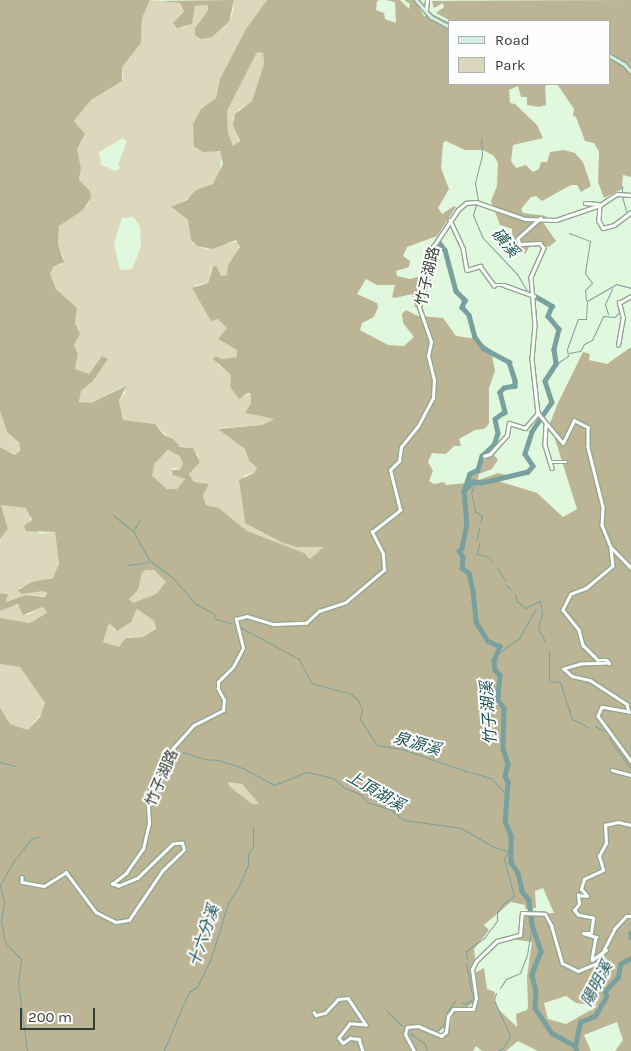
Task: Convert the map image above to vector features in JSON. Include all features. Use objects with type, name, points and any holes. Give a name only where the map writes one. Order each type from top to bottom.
[{"type":"main road","points":[[416,0],[431,17],[448,26]]},
{"type":"main road","points":[[611,57],[624,64],[631,72]]},
{"type":"street","points":[[426,10],[427,0]]},
{"type":"street","name":"竹子湖路","points":[[22,877],[22,882],[44,886],[66,872],[96,912],[116,922],[128,920],[162,871],[184,850],[182,843],[173,844],[138,878],[119,886],[112,884],[126,874],[143,849],[148,824],[148,802],[173,748],[194,725],[223,710],[224,700],[218,689],[218,682],[233,667],[243,648],[236,619],[247,616],[274,624],[306,623],[319,611],[346,602],[384,570],[383,554],[372,532],[400,510],[389,471],[399,461],[401,447],[418,426],[433,398],[434,380],[428,356],[431,342],[419,308],[433,246],[450,219],[462,205],[476,202],[490,204],[508,215],[530,220],[571,216],[600,205],[617,194],[631,195]]},
{"type":"street","points":[[584,203],[600,205],[599,221],[603,228],[614,225],[631,212]]},
{"type":"street","points":[[541,218],[518,239],[520,244],[540,244],[544,248],[531,277],[534,296],[532,359],[538,413],[546,425],[563,443],[574,420],[588,427],[588,447],[602,507],[602,525],[611,547],[613,566],[587,588],[571,594],[563,610],[579,630],[583,645],[598,660],[607,660],[609,663],[581,664],[564,669],[572,676],[590,680],[627,704],[629,712],[602,707],[598,716],[631,761]]},
{"type":"street","points":[[450,219],[464,248],[467,270],[480,266],[494,285],[504,285],[534,296]]},
{"type":"street","points":[[618,345],[623,318],[619,303],[631,296]]},
{"type":"street","points":[[484,456],[490,454],[507,435],[509,423],[526,428],[538,413]]},
{"type":"street","points":[[546,425],[545,445],[552,468]]},
{"type":"street","points":[[551,462],[566,462]]},
{"type":"street","points":[[611,547],[631,568]]},
{"type":"street","points":[[612,770],[631,775]]},
{"type":"street","points":[[606,950],[592,960],[596,936],[583,933],[591,933],[593,918],[578,915],[574,910],[578,904],[578,895],[587,896],[581,889],[584,879],[603,870],[598,856],[606,843],[605,825],[618,822],[631,825]]},
{"type":"street","points":[[414,1051],[406,1034],[407,1027],[418,1026],[441,1036],[446,1032],[448,1016],[453,1009],[473,1009],[476,998],[472,969],[476,961],[497,941],[520,935],[521,915],[526,912],[544,914],[550,920],[558,954],[568,969],[586,970],[602,958],[614,929],[630,916]]},
{"type":"street","points":[[314,1012],[316,1015],[325,1013],[338,1000],[348,998],[366,1025],[350,1024],[339,1038],[344,1043],[350,1038],[359,1039],[363,1051]]},
{"type":"green space","points":[[150,0],[180,3],[184,11],[177,17],[183,28],[192,23],[195,6],[208,5],[208,10],[198,23],[208,38],[226,26],[233,13],[234,0],[267,0],[220,79],[216,98],[201,109],[193,124],[195,149],[216,150],[222,154],[219,176],[213,184],[171,208],[188,220],[193,244],[197,246],[206,249],[239,241],[238,253],[228,265],[227,275],[221,276],[217,267],[211,267],[208,283],[195,285],[197,294],[227,328],[218,339],[237,350],[237,357],[222,359],[217,356],[217,364],[231,375],[230,386],[238,398],[251,394],[251,403],[245,413],[274,419],[262,425],[218,428],[245,449],[250,463],[257,468],[254,473],[245,475],[240,487],[245,523],[281,542],[296,547],[325,547],[311,559],[247,531],[219,508],[206,505],[203,495],[209,484],[194,482],[189,474],[200,462],[198,455],[189,447],[178,446],[155,424],[123,420],[119,401],[125,393],[124,386],[91,403],[81,404],[79,400],[81,391],[93,381],[108,359],[102,356],[89,374],[75,370],[78,354],[74,345],[80,334],[75,323],[77,308],[56,289],[50,274],[51,268],[62,264],[64,258],[58,244],[59,226],[87,206],[91,198],[79,180],[81,168],[77,149],[85,134],[74,121],[91,100],[123,79],[122,67],[141,43],[142,18]],"holes":[[[123,138],[127,141],[118,165],[120,168],[116,171],[101,165],[99,152]],[[133,217],[140,226],[141,247],[132,269],[120,270],[114,244],[122,218]]]},
{"type":"green space","points":[[257,52],[263,53],[264,64],[252,101],[238,110],[233,118],[239,143],[233,146],[228,133],[227,111]]},
{"type":"green space","points":[[0,411],[7,432],[20,445],[17,455],[0,447]]},
{"type":"green space","points":[[171,449],[181,457],[183,466],[180,470],[172,468],[171,473],[184,478],[185,482],[177,489],[169,490],[153,479],[152,474],[156,461]]},
{"type":"green space","points":[[1,505],[26,508],[31,513],[29,523],[40,534],[55,532],[59,564],[56,576],[19,588],[20,594],[37,590],[45,592],[46,596],[26,595],[6,602],[7,593],[0,593],[0,539],[8,529]]},
{"type":"green space","points":[[146,570],[154,570],[166,582],[156,594],[133,603],[129,599],[138,590],[142,573]]},
{"type":"green space","points":[[14,605],[21,606],[23,613],[27,615],[43,607],[47,614],[30,623],[0,618],[0,611]]},
{"type":"green space","points":[[137,609],[154,621],[155,629],[143,637],[128,637],[119,647],[103,642],[109,623],[113,624],[113,630],[119,630],[131,622]]},
{"type":"green space","points":[[0,664],[20,667],[45,700],[44,710],[28,730],[10,724],[0,708]]},
{"type":"green space","points":[[231,781],[242,784],[259,804],[254,806],[231,788],[227,783]]},
{"type":"shaded area","points":[[0,0],[150,0],[142,18],[141,43],[122,67],[122,81],[91,100],[74,121],[85,134],[77,149],[81,168],[79,180],[90,191],[91,198],[83,210],[59,226],[58,244],[64,262],[53,267],[50,274],[56,289],[77,308],[75,323],[80,334],[74,345],[78,354],[75,369],[89,374],[102,356],[108,359],[93,381],[81,391],[79,402],[91,403],[126,386],[119,401],[123,420],[155,424],[164,435],[173,439],[180,447],[193,448],[200,462],[189,474],[194,482],[209,484],[203,495],[206,505],[219,508],[247,531],[304,553],[310,559],[324,547],[296,547],[281,542],[245,523],[239,480],[254,473],[257,468],[249,461],[245,449],[218,429],[262,425],[274,419],[245,413],[251,403],[251,394],[248,393],[239,399],[230,387],[231,375],[213,359],[215,356],[222,359],[237,357],[237,350],[218,339],[227,328],[218,319],[211,321],[192,288],[208,283],[213,266],[217,267],[221,276],[227,275],[228,265],[240,247],[236,240],[213,249],[197,246],[191,240],[188,220],[171,207],[187,200],[196,190],[213,184],[223,164],[220,151],[203,152],[194,147],[193,124],[201,109],[216,98],[220,79],[246,29],[267,0],[380,0],[377,1],[376,10],[384,13],[385,19],[396,23],[395,2],[386,0],[400,0],[409,9],[410,4],[404,0],[414,0],[424,16],[432,14],[448,22],[448,85],[547,85],[545,86],[546,105],[539,107],[527,105],[527,97],[521,97],[518,86],[509,90],[510,103],[515,104],[537,125],[543,138],[513,145],[511,161],[516,168],[526,165],[533,172],[539,169],[541,162],[547,162],[550,152],[564,150],[575,153],[583,162],[591,186],[581,192],[577,185],[571,185],[542,201],[536,196],[531,197],[521,209],[523,213],[546,216],[542,221],[556,241],[549,247],[533,241],[525,254],[513,252],[512,229],[500,225],[491,201],[497,186],[498,163],[494,156],[483,150],[465,150],[446,141],[443,143],[441,168],[449,189],[438,208],[442,214],[454,206],[456,207],[437,236],[407,247],[403,256],[410,261],[409,267],[396,271],[397,276],[410,279],[422,276],[431,280],[421,308],[415,307],[412,294],[392,297],[395,285],[377,285],[366,279],[357,294],[377,303],[378,307],[374,317],[362,323],[360,330],[388,345],[404,346],[414,337],[403,323],[402,314],[406,310],[418,316],[443,318],[456,336],[477,339],[491,350],[495,371],[489,388],[489,424],[484,429],[475,430],[459,439],[461,446],[454,446],[446,454],[432,453],[428,462],[433,471],[429,481],[434,484],[444,482],[446,485],[466,483],[468,475],[477,469],[480,461],[486,459],[496,446],[494,455],[498,460],[492,469],[479,474],[478,480],[498,473],[506,475],[509,479],[498,481],[537,493],[563,517],[577,509],[550,423],[558,403],[583,352],[590,354],[589,360],[607,364],[631,347],[631,1051],[615,1051],[623,1040],[617,1022],[584,1035],[591,1051],[538,1051],[518,1041],[506,1051],[482,1051],[476,1046],[473,1051],[416,1051],[411,1042],[407,1033],[412,1027],[420,1027],[441,1038],[448,1032],[454,1010],[467,1012],[475,1009],[478,998],[475,973],[484,968],[487,989],[495,992],[494,1000],[499,1010],[517,1027],[516,1014],[527,1010],[528,1006],[527,976],[532,942],[511,939],[522,933],[524,914],[554,913],[543,888],[535,891],[536,908],[525,909],[525,905],[511,902],[484,925],[489,930],[474,949],[475,957],[471,972],[473,1003],[466,1008],[454,1007],[445,1027],[437,1033],[417,1025],[408,1026],[405,1031],[414,1051],[0,1051],[0,708],[10,724],[28,730],[40,717],[45,703],[20,667],[0,664],[0,618],[30,623],[47,613],[43,607],[23,615],[18,604],[0,611],[0,593],[8,594],[6,602],[26,595],[45,597],[47,593],[43,591],[21,594],[18,590],[32,582],[53,578],[59,564],[55,532],[26,531],[24,526],[32,520],[26,508],[1,505],[8,529],[0,539],[0,447],[15,455],[20,450],[19,443],[7,432],[0,411]],"holes":[[[257,52],[263,53],[264,64],[252,101],[235,114],[233,125],[240,141],[233,146],[228,133],[227,111]],[[168,450],[180,456],[183,464],[180,470],[171,470],[173,475],[185,479],[177,489],[167,489],[152,476],[155,463]],[[146,570],[154,570],[166,582],[156,594],[133,603],[129,599],[138,590],[142,573]],[[137,609],[154,621],[156,629],[143,637],[126,638],[119,647],[103,642],[109,623],[117,631],[131,622]],[[228,782],[242,784],[259,804],[252,804],[229,786]],[[566,996],[576,1003],[598,1006],[566,1024],[548,1019],[544,1003]]]},
{"type":"shaded area","points":[[234,0],[229,22],[212,37],[201,39],[195,35],[195,28],[208,10],[208,5],[195,6],[192,24],[177,28],[173,23],[184,11],[180,3],[158,1]]},
{"type":"shaded area","points":[[631,0],[631,70],[611,55],[611,20],[449,20],[436,13],[444,7],[443,3],[434,8],[432,1],[429,1]]},
{"type":"shaded area","points":[[611,58],[631,73],[631,177],[623,175],[622,189],[604,198],[598,182],[599,152],[594,143],[585,141],[576,117],[573,116],[574,109],[558,85],[611,85]]},
{"type":"waterway","name":"磺溪","points":[[478,200],[475,183],[482,155],[481,138]]},
{"type":"waterway","points":[[622,186],[622,192]]},
{"type":"waterway","points":[[622,196],[626,211]]},
{"type":"waterway","name":"磺溪","points":[[476,204],[473,215],[483,238],[517,274],[528,292]]},
{"type":"waterway","points":[[569,233],[590,241],[585,273],[592,283],[585,290],[586,300]]},
{"type":"waterway","points":[[438,241],[445,250],[456,291],[465,300],[462,307],[469,315],[475,337],[483,348],[509,362],[515,381],[515,386],[504,388],[500,392],[505,412],[495,419],[498,433],[494,445],[482,456],[478,470],[470,474],[464,491]]},
{"type":"waterway","points":[[556,364],[568,356],[567,349],[578,319],[586,319],[587,301],[616,284],[631,288]]},
{"type":"waterway","points":[[608,314],[605,304],[612,289]]},
{"type":"waterway","name":"竹子湖溪","points":[[535,296],[552,306],[548,316],[559,329],[554,349],[556,364],[545,381],[552,402],[532,432],[525,454],[533,466],[528,472],[482,483],[473,482],[464,491],[467,523],[462,548],[459,551],[463,557],[462,568],[469,573],[476,622],[488,641],[500,646],[494,661],[495,670],[500,675],[498,700],[504,708],[503,748],[508,764],[505,776],[508,782],[505,821],[511,835],[511,862],[518,873],[522,891],[529,900],[532,925],[541,951],[532,975],[536,991],[535,1008],[552,1033],[575,1046],[577,1051]]},
{"type":"waterway","points":[[569,353],[580,351],[584,344],[592,340],[603,316],[615,317],[619,312]]},
{"type":"waterway","points":[[471,493],[475,483]]},
{"type":"waterway","points":[[472,495],[475,511],[482,516],[480,523]]},
{"type":"waterway","name":"泉源溪","points":[[113,515],[133,531],[149,560],[174,579],[196,604],[213,613],[216,619],[231,623]]},
{"type":"waterway","points":[[133,531],[140,520]]},
{"type":"waterway","points":[[477,540],[479,527]]},
{"type":"waterway","points":[[479,543],[477,554],[487,556]]},
{"type":"waterway","points":[[488,557],[493,562]]},
{"type":"waterway","points":[[128,565],[149,562]]},
{"type":"waterway","points":[[497,567],[505,580]]},
{"type":"waterway","points":[[505,584],[511,590]]},
{"type":"waterway","points":[[515,594],[517,601],[525,608],[540,601],[542,612],[538,629],[545,641]]},
{"type":"waterway","points":[[500,652],[519,638],[536,609]]},
{"type":"waterway","name":"泉源溪","points":[[238,626],[299,659],[311,683],[351,694],[358,700],[362,709],[360,719],[377,745],[405,750],[468,772]]},
{"type":"waterway","points":[[549,650],[549,679]]},
{"type":"waterway","points":[[549,681],[560,682],[572,719],[588,727]]},
{"type":"waterway","points":[[595,726],[604,731]]},
{"type":"waterway","points":[[612,743],[631,769]]},
{"type":"waterway","name":"上頂湖溪","points":[[183,752],[201,758]]},
{"type":"waterway","name":"上頂湖溪","points":[[203,759],[218,760],[245,769],[274,785],[307,772],[333,778],[345,788],[360,794],[367,802],[391,810],[404,820],[461,828],[494,847],[510,852]]},
{"type":"waterway","points":[[0,762],[15,766]]},
{"type":"waterway","name":"泉源溪","points":[[471,772],[492,779],[506,794]]},
{"type":"waterway","name":"十六分溪","points":[[164,1050],[189,992],[197,987],[211,958],[228,903],[238,888],[248,864],[248,854],[253,847],[253,826]]},
{"type":"waterway","points":[[17,857],[31,839],[40,836]]},
{"type":"waterway","points":[[467,959],[466,951],[484,938],[497,921],[497,913],[503,904],[514,896],[504,858],[510,849]]},
{"type":"waterway","points":[[15,859],[0,885],[4,902],[1,921],[5,942],[21,959],[18,982],[27,1051]]},
{"type":"waterway","points":[[500,988],[506,979],[520,973],[527,955],[532,925]]},
{"type":"waterway","name":"陽明溪","points":[[575,1046],[580,1022],[595,1016],[606,997],[605,991],[618,977],[620,964],[631,958]]},
{"type":"waterway","points":[[462,1002],[465,1004],[473,999],[466,963]]},
{"type":"waterway","points":[[496,993],[494,1000],[510,1036],[503,1048],[497,1051]]},
{"type":"waterway","points":[[436,1032],[444,1024],[447,1012],[455,1001]]},
{"type":"waterway","points":[[385,1009],[402,1026]]},
{"type":"waterway","points":[[410,1033],[425,1044],[427,1051]]}]
